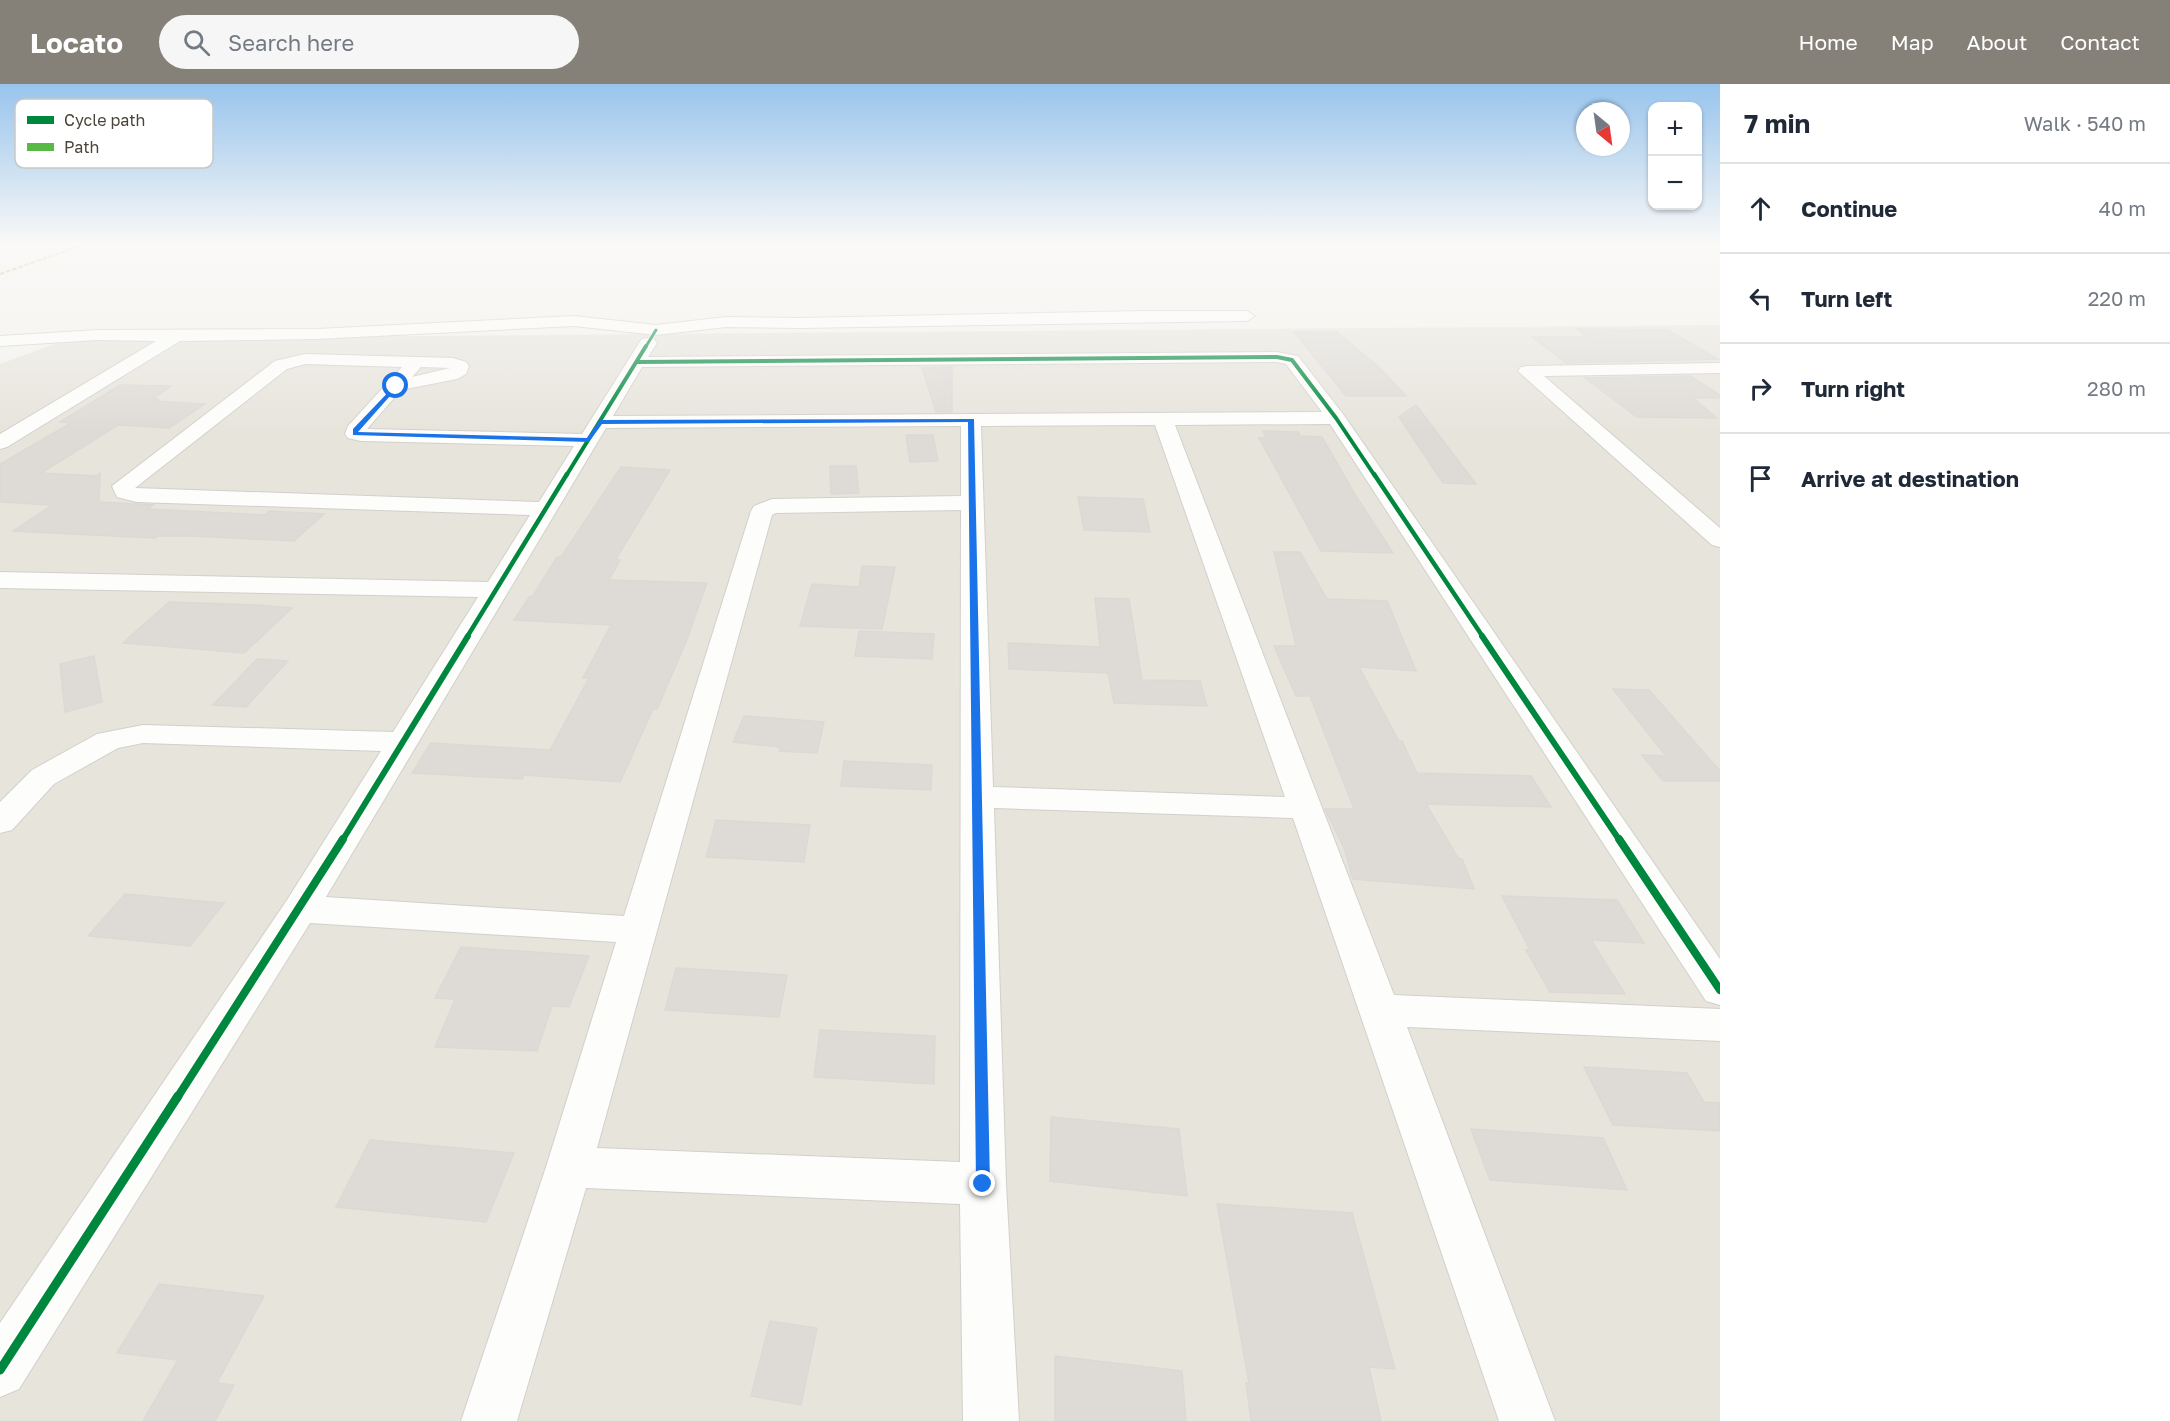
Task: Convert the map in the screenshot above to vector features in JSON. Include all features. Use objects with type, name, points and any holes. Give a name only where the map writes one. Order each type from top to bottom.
[{"type":"street","points":[[0,341],[97,335],[327,334],[479,324],[573,321],[656,330],[726,322],[799,323],[1247,316],[1239,326],[1244,347],[1292,360],[1336,418],[1720,990]]},
{"type":"street","points":[[0,1370],[300,909],[656,330]]},
{"type":"street","points":[[0,443],[177,336]]},
{"type":"street","points":[[637,362],[1277,357]]},
{"type":"street","points":[[396,386],[452,375],[460,370],[460,366],[453,363],[305,359],[281,365],[123,486],[125,492],[137,495],[546,509]]},
{"type":"street","points":[[416,362],[355,430],[355,434],[594,431],[971,420],[1336,418]]},
{"type":"street","points":[[1720,368],[1527,371],[1720,540]]},
{"type":"street","points":[[1162,419],[1380,1010],[1527,1421]]},
{"type":"street","points":[[0,422],[36,420]]},
{"type":"street","points":[[971,420],[983,1184],[991,1421]]},
{"type":"street","points":[[489,1421],[569,1167],[762,511],[772,506],[973,503]]},
{"type":"street","points":[[5,584],[496,590]]},
{"type":"street","points":[[0,822],[43,777],[108,741],[143,734],[403,742]]},
{"type":"street","points":[[977,797],[1305,808]]},
{"type":"street","points":[[300,909],[639,930]]},
{"type":"street","points":[[1380,1010],[1720,1025]]},
{"type":"street","points":[[569,1167],[983,1184]]},
{"type":"shaded area","points":[[1720,325],[1720,1421],[0,1421],[0,364],[68,339]]},
{"type":"building","points":[[1577,329],[1668,330],[1718,359],[1566,363],[1532,337],[1586,337]]},
{"type":"building","points":[[1294,332],[1337,332],[1381,369],[1406,396],[1346,396]]},
{"type":"building","points":[[952,367],[952,412],[936,412],[922,368]]},
{"type":"building","points":[[1690,376],[1720,395],[1720,398],[1694,398],[1716,418],[1637,417],[1585,378]]},
{"type":"building","points":[[120,385],[171,386],[153,399],[205,404],[169,428],[118,425],[41,473],[96,476],[100,473],[99,502],[153,505],[148,509],[265,515],[269,511],[324,514],[294,541],[191,536],[158,536],[155,538],[13,531],[52,505],[0,502],[0,464],[71,423],[60,422]]},
{"type":"building","points":[[1416,405],[1476,484],[1443,483],[1399,417]]},
{"type":"building","points":[[1263,431],[1298,432],[1300,436],[1322,437],[1356,496],[1393,553],[1321,551],[1259,438],[1266,438]]},
{"type":"building","points":[[906,435],[933,435],[938,461],[910,462]]},
{"type":"building","points":[[830,466],[856,466],[859,493],[831,494]]},
{"type":"building","points":[[621,467],[670,470],[616,559],[620,560],[609,580],[707,583],[686,642],[657,709],[653,709],[620,782],[524,775],[522,779],[412,773],[431,743],[550,750],[589,678],[583,678],[611,625],[514,620],[530,596],[533,596],[557,557],[561,557]]},
{"type":"building","points":[[1078,497],[1143,499],[1150,532],[1084,530]]},
{"type":"building","points":[[1274,552],[1300,552],[1327,599],[1387,601],[1416,671],[1359,667],[1399,741],[1402,741],[1417,773],[1531,776],[1551,807],[1426,804],[1458,858],[1462,859],[1474,889],[1353,879],[1344,848],[1325,809],[1354,809],[1310,696],[1296,696],[1274,646],[1296,646]]},
{"type":"building","points":[[862,566],[895,567],[882,629],[800,626],[812,584],[859,587]]},
{"type":"building","points":[[1095,598],[1129,599],[1142,680],[1200,681],[1207,706],[1114,703],[1108,673],[1009,669],[1008,643],[1100,647]]},
{"type":"building","points":[[169,602],[292,608],[244,653],[123,643]]},
{"type":"building","points":[[859,631],[934,634],[932,659],[855,656]]},
{"type":"building","points":[[94,656],[102,702],[65,712],[60,664]]},
{"type":"building","points":[[257,659],[288,661],[246,707],[213,705]]},
{"type":"building","points":[[1613,689],[1649,690],[1720,771],[1720,781],[1663,781],[1642,755],[1666,756]]},
{"type":"building","points":[[744,716],[824,722],[817,753],[779,751],[780,747],[733,742]]},
{"type":"building","points":[[844,761],[932,765],[931,790],[841,786]]},
{"type":"building","points":[[716,820],[810,825],[804,862],[706,857]]},
{"type":"building","points":[[125,894],[224,903],[190,946],[88,936]]},
{"type":"building","points":[[1502,896],[1617,900],[1644,943],[1591,940],[1625,994],[1550,992],[1526,950],[1530,950]]},
{"type":"building","points":[[461,947],[589,956],[569,1007],[552,1006],[537,1051],[435,1047],[455,999],[435,998]]},
{"type":"building","points":[[676,968],[787,975],[779,1017],[665,1010]]},
{"type":"building","points":[[820,1030],[935,1036],[934,1084],[814,1077]]},
{"type":"building","points":[[1584,1067],[1687,1073],[1704,1102],[1720,1103],[1720,1131],[1613,1125]]},
{"type":"building","points":[[1051,1117],[1179,1129],[1187,1196],[1050,1181]]},
{"type":"building","points":[[1471,1129],[1603,1138],[1627,1190],[1490,1180]]},
{"type":"building","points":[[370,1140],[514,1153],[486,1222],[336,1207]]},
{"type":"building","points":[[1217,1204],[1352,1213],[1395,1369],[1369,1367],[1381,1421],[1251,1421],[1246,1383],[1249,1383]]},
{"type":"building","points":[[159,1284],[264,1296],[217,1383],[234,1385],[215,1421],[143,1421],[178,1360],[117,1353]]},
{"type":"building","points":[[770,1321],[817,1328],[801,1405],[751,1396]]},
{"type":"building","points":[[1055,1356],[1182,1371],[1186,1421],[1055,1421]]},
{"type":"cycle path","points":[[0,1370],[300,909],[656,330]]},
{"type":"cycle path","points":[[637,362],[1277,357],[1292,360],[1336,418],[1720,990]]},
{"type":"route","points":[[396,386],[355,430],[355,434],[589,440],[600,422],[971,420],[983,1184]]}]
